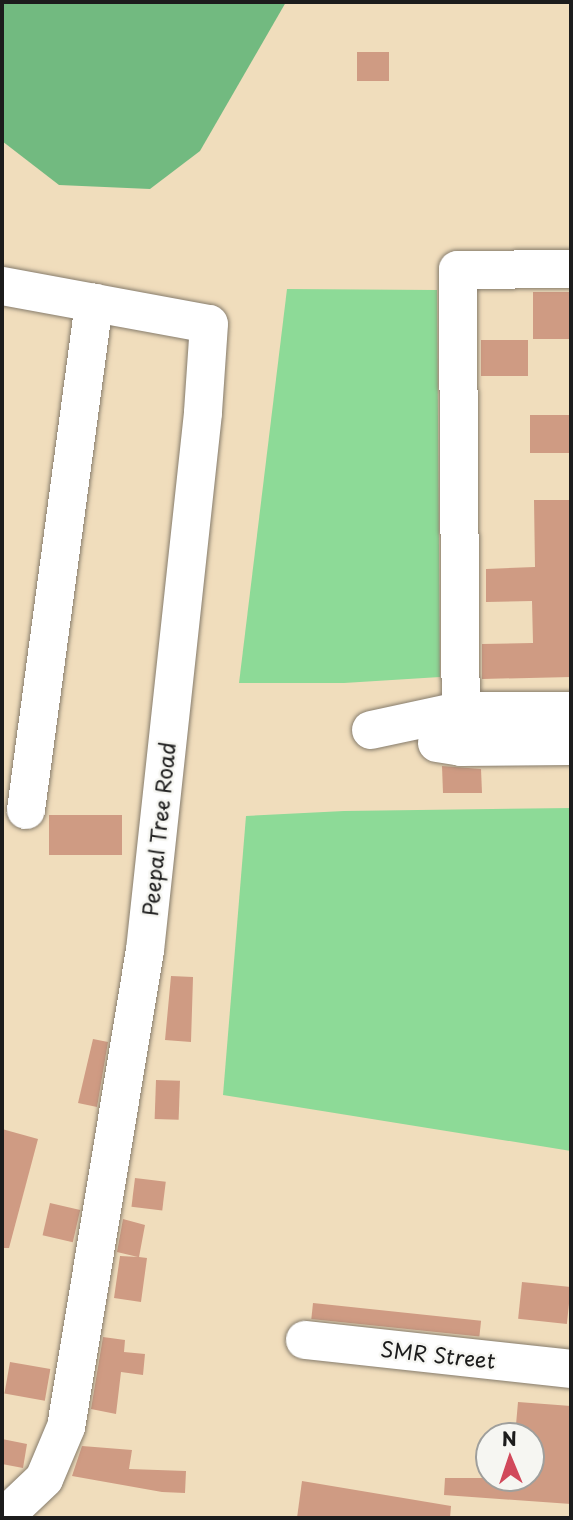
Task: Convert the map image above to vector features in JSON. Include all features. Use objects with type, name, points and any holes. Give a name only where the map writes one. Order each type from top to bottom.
[{"type":"street","points":[[461,729],[458,270],[571,269]]},
{"type":"street","name":"Peepal Tree Road","points":[[2,286],[209,324],[203,413],[145,950],[65,1427],[44,1479],[3,1518]]},
{"type":"street","points":[[26,810],[94,303]]},
{"type":"street","points":[[461,729],[571,711]]},
{"type":"street","points":[[461,729],[571,746]]},
{"type":"street","name":"SMR Street","points":[[305,1340],[571,1369]]},
{"type":"green space","points":[[2,2],[286,2],[200,151],[150,189],[59,185],[2,141]]},
{"type":"green space","points":[[287,289],[437,290],[440,677],[344,683],[239,683]]},
{"type":"green space","points":[[571,808],[571,1151],[223,1095],[246,816],[344,811]]},
{"type":"building","points":[[357,52],[389,52],[389,81],[357,81]]},
{"type":"building","points":[[533,292],[571,292],[571,339],[533,339]]},
{"type":"building","points":[[481,340],[528,340],[528,376],[481,376]]},
{"type":"building","points":[[530,415],[571,415],[571,453],[530,453]]},
{"type":"building","points":[[534,500],[571,500],[571,677],[482,679],[482,644],[533,643],[532,601],[486,602],[486,569],[535,567]]},
{"type":"building","points":[[442,766],[481,769],[482,793],[443,793]]},
{"type":"building","points":[[49,815],[122,815],[122,855],[49,855]]},
{"type":"building","points":[[171,976],[193,977],[191,1042],[165,1040]]},
{"type":"building","points":[[93,1039],[108,1042],[97,1107],[78,1103]]},
{"type":"building","points":[[156,1080],[180,1081],[179,1120],[155,1119]]},
{"type":"building","points":[[2,1129],[38,1139],[9,1248],[2,1248]]},
{"type":"building","points":[[135,1178],[166,1182],[162,1211],[131,1207]]},
{"type":"building","points":[[50,1203],[80,1210],[73,1242],[43,1235]]},
{"type":"building","points":[[123,1219],[145,1225],[139,1257],[147,1258],[141,1302],[114,1298],[120,1256],[138,1257],[117,1252]]},
{"type":"building","points":[[522,1282],[571,1287],[567,1324],[518,1319]]},
{"type":"building","points":[[313,1303],[481,1321],[479,1337],[311,1319]]},
{"type":"building","points":[[103,1337],[125,1340],[124,1352],[145,1354],[143,1375],[121,1372],[116,1414],[91,1409]]},
{"type":"building","points":[[10,1362],[50,1369],[45,1401],[4,1394]]},
{"type":"building","points":[[518,1402],[571,1406],[571,1504],[444,1495],[445,1478],[475,1478],[475,1492],[545,1492],[545,1422],[516,1422]]},
{"type":"building","points":[[2,1439],[27,1444],[23,1468],[2,1464]]},
{"type":"building","points":[[82,1446],[132,1450],[129,1469],[186,1471],[185,1493],[162,1492],[72,1476]]},
{"type":"building","points":[[302,1481],[451,1506],[450,1518],[297,1518]]}]
